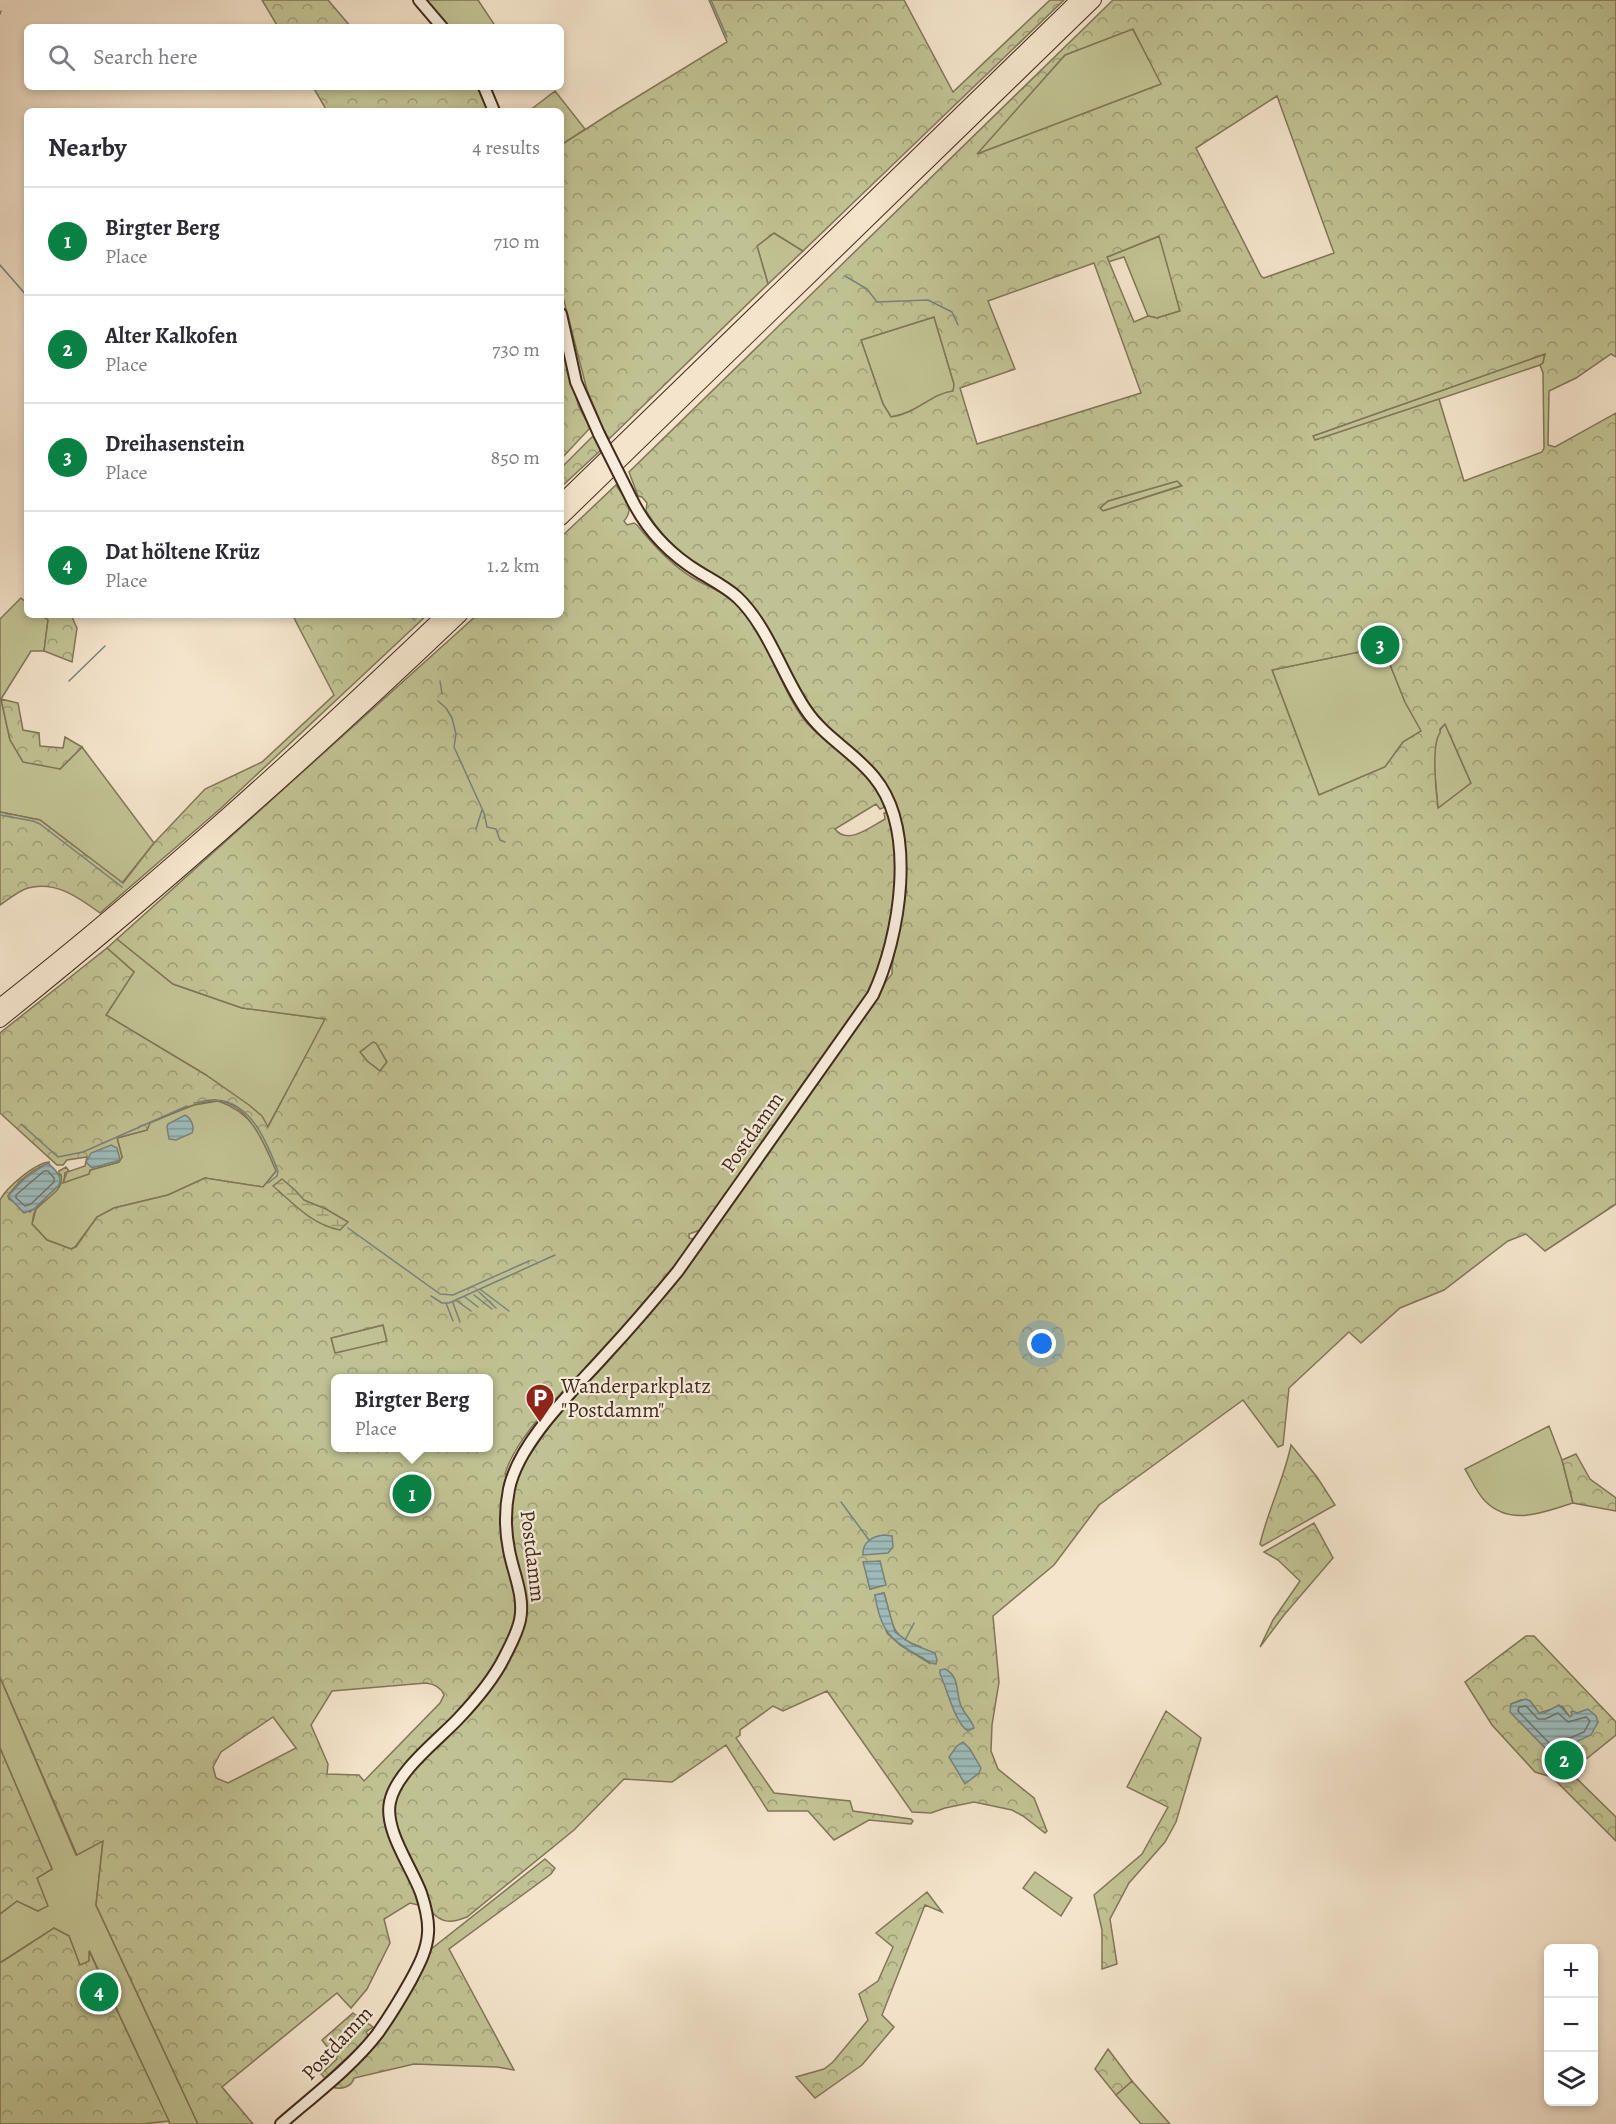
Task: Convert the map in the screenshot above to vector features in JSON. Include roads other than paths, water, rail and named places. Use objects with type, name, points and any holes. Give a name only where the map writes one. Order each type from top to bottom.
[{"type":"highway","points":[[564,499],[1078,0]]},
{"type":"highway","points":[[564,515],[1094,0]]},
{"type":"highway","points":[[0,1006],[104,922],[215,826],[441,618]]},
{"type":"highway","points":[[0,1020],[111,930],[231,827],[457,618]]},
{"type":"street","points":[[419,0],[439,24]]},
{"type":"street","points":[[485,90],[493,108]]},
{"type":"street","name":"Postdamm","points":[[281,2124],[323,2088],[377,2034],[404,1993],[421,1961],[427,1940],[428,1922],[421,1894],[390,1820],[390,1801],[402,1778],[484,1688],[513,1641],[520,1621],[521,1597],[509,1550],[506,1525],[509,1491],[517,1466],[557,1409],[678,1271],[873,995],[884,973],[890,952],[902,864],[897,825],[891,803],[874,776],[817,725],[806,710],[757,622],[745,606],[728,590],[670,552],[638,513],[576,382],[564,328]]},
{"type":"water","points":[[185,1115],[192,1123],[192,1133],[176,1140],[169,1139],[168,1124]]},
{"type":"water","points":[[111,1145],[117,1148],[120,1160],[92,1168],[86,1162],[91,1153]]},
{"type":"water","points":[[46,1164],[58,1173],[59,1185],[34,1209],[24,1213],[8,1196],[24,1179]]},
{"type":"water","points":[[884,1535],[892,1536],[893,1547],[888,1553],[863,1555],[864,1547],[869,1540]]},
{"type":"water","points":[[880,1561],[886,1585],[870,1589],[863,1562]]},
{"type":"water","points":[[884,1593],[895,1632],[912,1644],[935,1653],[936,1664],[901,1645],[888,1633],[880,1617],[875,1595]]},
{"type":"water","points":[[945,1669],[955,1679],[961,1706],[974,1728],[968,1731],[955,1714],[940,1674],[940,1670]]},
{"type":"water","points":[[1526,1699],[1539,1713],[1544,1713],[1559,1705],[1570,1717],[1573,1711],[1577,1713],[1588,1709],[1596,1716],[1598,1722],[1591,1735],[1569,1745],[1566,1744],[1563,1746],[1564,1750],[1552,1755],[1510,1712],[1511,1704]]},
{"type":"water","points":[[963,1742],[981,1768],[979,1773],[965,1784],[949,1757]]},
{"type":"waterway","points":[[711,0],[727,37]]},
{"type":"waterway","points":[[0,265],[24,293]]},
{"type":"waterway","points":[[845,276],[867,289],[877,302],[928,300],[952,312],[958,325]]},
{"type":"waterway","points":[[69,681],[105,646]]},
{"type":"waterway","points":[[440,681],[442,694]]},
{"type":"waterway","points":[[438,701],[452,718],[456,734],[454,747],[484,813],[487,827],[496,829],[500,840],[505,842]]},
{"type":"waterway","points":[[476,829],[482,810]]},
{"type":"waterway","points":[[0,815],[40,824],[122,887]]},
{"type":"waterway","points":[[194,1103],[208,1100],[229,1103],[240,1108],[249,1116],[263,1137],[278,1171],[277,1176],[268,1183]]},
{"type":"waterway","points":[[21,1124],[58,1157],[83,1152],[187,1106]]},
{"type":"waterway","points":[[348,1228],[440,1294],[453,1295],[529,1261]]},
{"type":"waterway","points":[[431,1296],[442,1303],[449,1303],[555,1255]]},
{"type":"waterway","points":[[481,1290],[509,1311]]},
{"type":"waterway","points":[[479,1292],[496,1308]]},
{"type":"waterway","points":[[474,1295],[492,1309]]},
{"type":"waterway","points":[[465,1297],[478,1307]]},
{"type":"waterway","points":[[457,1301],[471,1311]]},
{"type":"waterway","points":[[446,1303],[453,1321]]},
{"type":"waterway","points":[[453,1303],[460,1322]]},
{"type":"waterway","points":[[841,1502],[869,1540]]},
{"type":"waterway","points":[[905,1640],[914,1623]]},
{"type":"place","name":"Dreihasenstein","points":[[1380,645]]},
{"type":"place","name":"Wanderparkplatz \"Postdamm\"","points":[[540,1424]]},
{"type":"place","name":"Birgter Berg","points":[[412,1494]]},
{"type":"place","name":"Alter Kalkofen","points":[[1564,1760]]},
{"type":"place","name":"Dat höltene Krüz","points":[[99,1992]]}]
